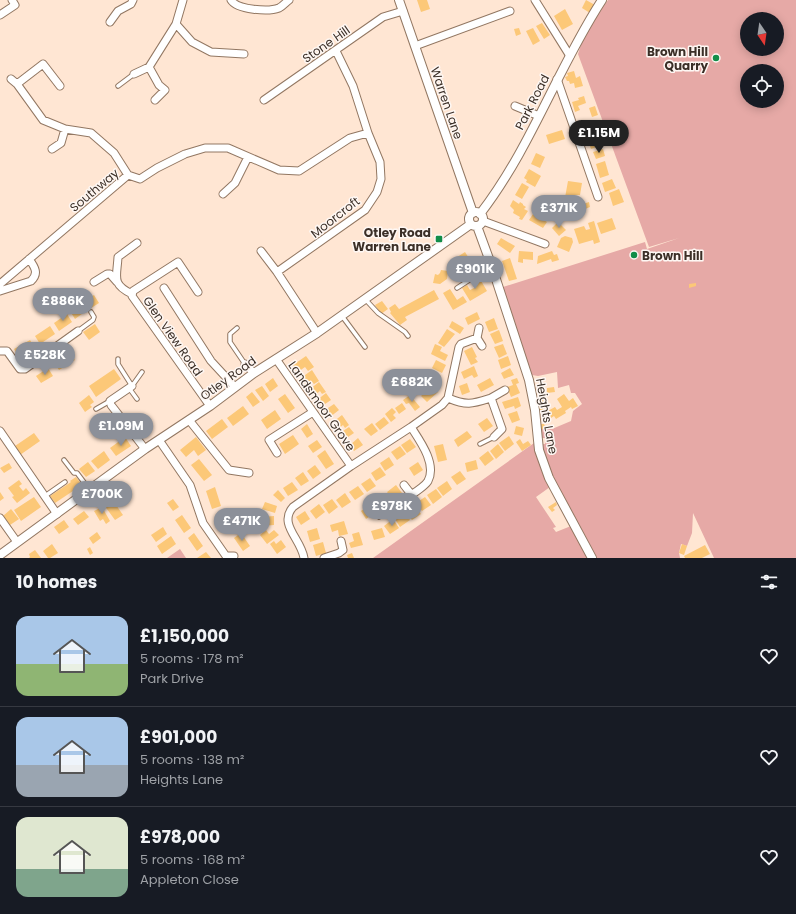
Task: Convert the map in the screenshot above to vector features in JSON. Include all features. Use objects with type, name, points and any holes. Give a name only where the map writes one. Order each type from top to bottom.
[{"type":"street","points":[[0,15],[15,5],[12,0]]},
{"type":"street","points":[[110,22],[118,11],[131,4],[133,0]]},
{"type":"street","points":[[134,74],[149,67],[176,24],[183,0]]},
{"type":"street","points":[[231,0],[233,3],[243,7],[263,10],[280,8],[289,0]]},
{"type":"street","name":"Warren Lane","points":[[399,0],[477,219]]},
{"type":"street","points":[[535,0],[570,56]]},
{"type":"street","name":"Park Road","points":[[477,219],[510,172],[557,79],[602,0]]},
{"type":"street","name":"Stone Hill","points":[[264,100],[383,17],[403,11]]},
{"type":"street","points":[[415,46],[510,11]]},
{"type":"street","points":[[176,24],[192,42],[211,52],[244,54]]},
{"type":"street","name":"Moorcroft","points":[[277,272],[365,210],[377,192],[381,179],[380,162],[368,132],[353,86],[336,51]]},
{"type":"street","points":[[60,86],[43,64],[14,81],[43,120],[65,129],[92,133],[114,153],[128,175]]},
{"type":"street","points":[[149,67],[159,85],[165,90],[155,100]]},
{"type":"street","points":[[557,79],[598,197]]},
{"type":"street","points":[[515,106],[539,116]]},
{"type":"street","points":[[52,149],[62,143],[65,129]]},
{"type":"street","name":"Southway","points":[[0,284],[128,175],[140,179],[157,168],[185,154],[205,148],[228,148],[279,170],[299,171],[350,138],[368,132]]},
{"type":"street","points":[[223,194],[236,183],[248,157]]},
{"type":"street","points":[[477,219],[545,244]]},
{"type":"street","name":"Heights Lane","points":[[477,219],[529,380],[535,410],[539,450],[549,478],[592,558]]},
{"type":"street","name":"Otley Road","points":[[0,557],[17,542],[145,449],[210,406],[254,373],[317,333],[477,219]]},
{"type":"street","points":[[117,282],[118,257],[137,243]]},
{"type":"street","points":[[261,251],[277,272],[317,333]]},
{"type":"street","points":[[0,291],[31,281],[34,278],[36,270],[29,259]]},
{"type":"street","name":"Glen View Road","points":[[198,292],[178,262],[133,291],[132,296],[210,406]]},
{"type":"street","points":[[94,282],[107,274],[110,274],[121,289],[132,294]]},
{"type":"street","points":[[164,288],[211,361],[235,387]]},
{"type":"street","points":[[479,328],[477,338],[482,346]]},
{"type":"street","points":[[0,351],[7,351],[20,369],[25,369],[78,332]]},
{"type":"street","points":[[304,558],[300,546],[288,525],[287,518],[289,512],[293,507],[351,466],[442,405],[448,398],[459,347],[462,344],[477,338]]},
{"type":"street","name":"Landsmoor Grove","points":[[276,359],[351,466]]},
{"type":"street","points":[[245,364],[254,373]]},
{"type":"street","points":[[130,387],[110,401],[145,449]]},
{"type":"street","points":[[448,398],[463,404],[472,404],[491,398],[505,390]]},
{"type":"street","points":[[491,398],[502,428]]},
{"type":"street","points":[[277,453],[269,440],[313,412]]},
{"type":"street","points":[[189,420],[229,470],[249,473]]},
{"type":"street","points":[[401,502],[428,481],[429,461],[427,454],[411,427]]},
{"type":"street","points":[[502,428],[510,430]]},
{"type":"street","points":[[494,437],[502,428]]},
{"type":"street","points":[[0,431],[57,514]]},
{"type":"street","points":[[159,440],[190,485],[203,523],[226,557],[234,556]]},
{"type":"street","points":[[404,485],[411,494]]},
{"type":"street","points":[[0,518],[17,542]]},
{"type":"street","points":[[324,558],[339,554],[342,550],[341,541]]},
{"type":"lane","points":[[118,86],[134,74]]},
{"type":"lane","points":[[456,288],[492,265]]},
{"type":"lane","points":[[365,299],[378,313],[408,336]]},
{"type":"lane","points":[[78,332],[93,320],[94,317],[91,312]]},
{"type":"lane","points":[[341,315],[365,347]]},
{"type":"lane","points":[[237,328],[230,334],[230,342],[245,364]]},
{"type":"lane","points":[[118,359],[118,364],[137,399]]},
{"type":"lane","points":[[130,387],[142,372]]},
{"type":"lane","points":[[96,409],[110,401]]},
{"type":"lane","points":[[480,444],[494,437]]},
{"type":"lane","points":[[64,460],[74,473],[77,473],[89,490]]},
{"type":"lane","points":[[45,496],[66,482]]},
{"type":"lane","points":[[380,517],[401,502]]},
{"type":"shaded area","points":[[608,0],[796,0],[796,558],[714,558],[693,513],[692,533],[687,546],[681,544],[679,553],[680,558],[597,558],[548,467],[542,444],[545,444],[547,438],[541,438],[540,429],[552,429],[571,421],[573,411],[582,404],[575,393],[571,393],[569,385],[558,388],[557,372],[538,376],[532,375],[503,287],[645,242],[647,249],[679,238],[649,247],[578,54],[585,32]]},
{"type":"shaded area","points":[[534,443],[542,472],[550,487],[536,497],[556,527],[553,528],[556,532],[571,526],[587,558],[373,558]]},
{"type":"shaded area","points":[[180,549],[186,558],[167,558]]},
{"type":"building","points":[[417,0],[427,0],[430,9],[421,12]]},
{"type":"building","points":[[586,0],[595,5],[590,13],[582,8]]},
{"type":"building","points":[[565,9],[573,24],[562,30],[554,16]]},
{"type":"building","points":[[542,23],[550,35],[544,39],[536,26]]},
{"type":"building","points":[[519,28],[521,34],[516,36],[514,29]]},
{"type":"building","points":[[533,28],[540,41],[533,45],[526,31]]},
{"type":"building","points":[[574,71],[576,78],[580,76],[583,86],[575,88],[574,83],[570,84],[569,81],[567,81],[565,77],[568,76],[567,73]]},
{"type":"building","points":[[584,96],[586,103],[578,106],[580,110],[575,112],[572,102],[579,100],[578,98]]},
{"type":"building","points":[[595,106],[598,115],[592,117],[589,108]]},
{"type":"building","points":[[594,128],[600,146],[591,149],[585,131]]},
{"type":"building","points":[[562,130],[565,139],[549,144],[546,135]]},
{"type":"building","points":[[603,149],[605,156],[596,159],[593,152]]},
{"type":"building","points":[[536,153],[545,157],[540,168],[531,164]]},
{"type":"building","points":[[605,161],[609,175],[600,178],[596,164]]},
{"type":"building","points":[[529,169],[541,176],[535,187],[526,182],[527,180],[524,178]]},
{"type":"building","points":[[612,179],[616,188],[605,192],[602,183]]},
{"type":"building","points":[[568,181],[582,183],[580,195],[575,195],[574,203],[571,202],[570,204],[564,203]]},
{"type":"building","points":[[522,183],[529,187],[522,199],[515,195]]},
{"type":"building","points":[[619,189],[624,202],[613,206],[609,193]]},
{"type":"building","points":[[513,200],[519,204],[520,202],[523,204],[526,207],[524,209],[528,211],[522,220],[513,213],[514,210],[510,206]]},
{"type":"building","points":[[589,202],[590,207],[585,209],[583,204]]},
{"type":"building","points":[[533,214],[547,222],[543,228],[529,220]]},
{"type":"building","points":[[612,218],[616,229],[601,234],[597,223]]},
{"type":"building","points":[[594,221],[600,242],[594,244],[593,240],[579,244],[574,229],[584,226],[586,230],[590,229],[588,223]]},
{"type":"building","points":[[558,222],[566,230],[559,236],[552,228]]},
{"type":"building","points":[[565,236],[572,238],[573,242],[569,252],[557,247],[561,238]]},
{"type":"building","points":[[501,238],[515,246],[510,253],[497,244]]},
{"type":"building","points":[[519,251],[533,252],[533,260],[523,259],[523,263],[518,262]]},
{"type":"building","points":[[552,251],[554,255],[557,254],[559,260],[552,262],[551,259],[537,264],[538,256]]},
{"type":"building","points":[[465,252],[472,263],[456,275],[448,263]]},
{"type":"building","points":[[510,258],[517,279],[509,281],[502,261]]},
{"type":"building","points":[[441,270],[448,271],[447,279],[440,284],[433,283],[435,274],[438,275]]},
{"type":"building","points":[[480,279],[487,291],[470,301],[462,288],[467,285],[470,290],[476,287],[474,283]]},
{"type":"building","points":[[696,283],[696,286],[689,288],[689,284]]},
{"type":"building","points":[[450,289],[457,300],[463,296],[467,302],[453,310],[443,293]]},
{"type":"building","points":[[434,290],[439,299],[405,317],[407,320],[400,325],[390,313],[389,308],[395,304],[399,309]]},
{"type":"building","points":[[94,295],[99,303],[88,310],[82,303]]},
{"type":"building","points":[[382,301],[388,309],[381,314],[375,305]]},
{"type":"building","points":[[81,304],[86,311],[75,319],[70,311]]},
{"type":"building","points":[[477,312],[480,319],[468,325],[465,318]]},
{"type":"building","points":[[67,314],[72,322],[59,331],[54,323]]},
{"type":"building","points":[[494,318],[498,329],[489,332],[485,322]]},
{"type":"building","points":[[452,321],[464,328],[460,334],[449,327]]},
{"type":"building","points":[[95,324],[100,332],[89,340],[83,332]]},
{"type":"building","points":[[50,326],[55,334],[40,344],[35,336]]},
{"type":"building","points":[[447,329],[455,334],[444,347],[438,343]]},
{"type":"building","points":[[499,330],[503,341],[495,344],[490,334]]},
{"type":"building","points":[[30,340],[35,348],[19,357],[14,349]]},
{"type":"building","points":[[435,344],[442,347],[440,351],[448,355],[445,361],[431,354]]},
{"type":"building","points":[[503,344],[507,354],[499,358],[494,347]]},
{"type":"building","points":[[472,347],[477,357],[475,358],[478,362],[471,365],[464,351]]},
{"type":"building","points":[[70,352],[75,360],[59,370],[54,362]]},
{"type":"building","points":[[306,356],[314,367],[308,371],[305,367],[298,372],[293,365]]},
{"type":"building","points":[[508,356],[511,365],[501,369],[498,360]]},
{"type":"building","points":[[436,360],[446,365],[442,373],[432,368]]},
{"type":"building","points":[[474,366],[478,376],[474,378],[472,375],[464,379],[461,372]]},
{"type":"building","points":[[48,368],[53,376],[41,383],[36,376]]},
{"type":"building","points":[[510,368],[514,375],[504,379],[501,373]]},
{"type":"building","points":[[114,369],[121,379],[96,397],[89,386]]},
{"type":"building","points":[[312,370],[319,381],[314,384],[311,381],[306,384],[301,378]]},
{"type":"building","points":[[435,373],[441,376],[437,385],[431,383]]},
{"type":"building","points":[[273,378],[278,386],[270,392],[265,384]]},
{"type":"building","points":[[490,378],[494,385],[481,392],[477,385]]},
{"type":"building","points":[[517,378],[519,383],[516,384],[520,393],[511,397],[507,387],[513,385],[511,380]]},
{"type":"building","points":[[319,382],[326,392],[322,394],[320,391],[315,395],[310,389]]},
{"type":"building","points":[[467,383],[470,392],[462,395],[459,386]]},
{"type":"building","points":[[262,386],[269,396],[263,401],[255,390]]},
{"type":"building","points":[[432,386],[438,392],[427,402],[421,396]]},
{"type":"building","points":[[554,387],[555,392],[547,393],[547,388]]},
{"type":"building","points":[[252,392],[260,402],[253,407],[246,397]]},
{"type":"building","points":[[326,393],[331,400],[322,406],[317,400]]},
{"type":"building","points":[[285,394],[295,408],[288,413],[278,399]]},
{"type":"building","points":[[564,394],[569,401],[573,398],[578,406],[572,409],[571,407],[565,411],[566,413],[556,419],[554,416],[548,420],[544,413],[555,407],[557,410],[562,407],[557,399]]},
{"type":"building","points":[[89,395],[94,402],[90,405],[92,407],[85,412],[79,403]]},
{"type":"building","points":[[410,395],[420,407],[415,411],[409,403],[406,404],[403,400]]},
{"type":"building","points":[[518,397],[521,406],[515,409],[514,406],[505,409],[502,402]]},
{"type":"building","points":[[538,400],[543,400],[543,410],[538,410]]},
{"type":"building","points":[[402,403],[406,409],[399,414],[395,408]]},
{"type":"building","points":[[334,404],[339,410],[330,417],[325,410]]},
{"type":"building","points":[[243,406],[249,414],[233,426],[227,418]]},
{"type":"building","points":[[392,408],[396,412],[393,415],[396,418],[391,422],[385,414]]},
{"type":"building","points":[[275,410],[281,419],[267,429],[261,420]]},
{"type":"building","points":[[517,411],[520,420],[512,423],[508,414]]},
{"type":"building","points":[[342,415],[349,425],[345,428],[343,425],[338,429],[333,422]]},
{"type":"building","points":[[384,417],[389,423],[380,430],[375,424]]},
{"type":"building","points":[[487,418],[493,426],[484,432],[478,424]]},
{"type":"building","points":[[222,419],[228,427],[212,439],[206,431]]},
{"type":"building","points":[[372,423],[378,431],[371,436],[364,429]]},
{"type":"building","points":[[307,424],[313,434],[307,438],[301,429]]},
{"type":"building","points":[[540,424],[544,424],[546,429],[540,429]]},
{"type":"building","points":[[516,426],[524,428],[522,436],[514,434]]},
{"type":"building","points":[[349,427],[354,433],[345,439],[340,433]]},
{"type":"building","points":[[467,431],[472,437],[458,447],[454,440]]},
{"type":"building","points":[[34,433],[40,441],[20,455],[15,446]]},
{"type":"building","points":[[293,435],[299,444],[285,454],[279,444]]},
{"type":"building","points":[[509,436],[514,444],[505,451],[499,443]]},
{"type":"building","points":[[125,437],[131,446],[116,456],[110,448]]},
{"type":"building","points":[[196,437],[206,450],[198,456],[194,450],[186,457],[180,450]]},
{"type":"building","points":[[358,438],[363,445],[354,451],[350,445]]},
{"type":"building","points":[[410,439],[416,447],[407,453],[401,445]]},
{"type":"building","points":[[520,439],[523,444],[528,441],[531,445],[522,451],[516,442]]},
{"type":"building","points":[[317,440],[322,447],[313,453],[308,446]]},
{"type":"building","points":[[443,444],[447,460],[438,462],[434,446]]},
{"type":"building","points":[[498,444],[504,452],[496,459],[490,451]]},
{"type":"building","points":[[400,446],[406,454],[397,460],[391,452]]},
{"type":"building","points":[[325,450],[334,464],[326,469],[317,456]]},
{"type":"building","points":[[104,451],[110,460],[98,469],[91,461]]},
{"type":"building","points":[[488,451],[494,459],[485,466],[479,458]]},
{"type":"building","points":[[389,457],[394,465],[385,471],[380,463]]},
{"type":"building","points":[[199,459],[212,475],[204,481],[191,465]]},
{"type":"building","points":[[476,460],[478,469],[467,472],[465,463]]},
{"type":"building","points":[[88,462],[95,471],[86,477],[79,469]]},
{"type":"building","points":[[418,462],[423,470],[414,476],[409,468]]},
{"type":"building","points":[[9,463],[12,468],[4,473],[0,468]]},
{"type":"building","points":[[315,465],[321,473],[313,479],[307,471]]},
{"type":"building","points":[[380,467],[386,475],[376,481],[371,473]]},
{"type":"building","points":[[460,471],[466,479],[457,485],[451,477]]},
{"type":"building","points":[[303,472],[309,481],[301,486],[295,478]]},
{"type":"building","points":[[76,477],[82,485],[55,503],[50,496]]},
{"type":"building","points":[[370,478],[376,486],[367,492],[361,484]]},
{"type":"building","points":[[19,480],[22,484],[19,486],[23,491],[26,488],[30,493],[17,503],[12,497],[14,496],[8,488]]},
{"type":"building","points":[[447,481],[452,489],[443,496],[437,488]]},
{"type":"building","points":[[292,482],[298,490],[288,496],[283,488]]},
{"type":"building","points":[[396,485],[402,493],[393,500],[387,492]]},
{"type":"building","points":[[358,486],[364,494],[355,500],[349,492]]},
{"type":"building","points":[[215,487],[221,506],[212,509],[206,491]]},
{"type":"building","points":[[436,489],[442,497],[433,504],[427,495]]},
{"type":"building","points":[[278,490],[285,498],[281,502],[273,495]]},
{"type":"building","points":[[0,492],[4,498],[0,501]]},
{"type":"building","points":[[345,493],[351,502],[342,508],[336,500]]},
{"type":"building","points":[[34,497],[41,507],[21,521],[14,510]]},
{"type":"building","points":[[425,497],[431,505],[422,511],[416,503]]},
{"type":"building","points":[[115,498],[116,500],[114,502],[123,515],[115,520],[104,505]]},
{"type":"building","points":[[173,499],[179,507],[173,511],[167,503]]},
{"type":"building","points":[[332,499],[338,507],[329,514],[323,505]]},
{"type":"building","points":[[374,501],[380,509],[366,519],[361,511]]},
{"type":"building","points":[[265,502],[277,506],[275,513],[262,509]]},
{"type":"building","points":[[556,502],[557,505],[553,508],[555,510],[552,512],[548,507]]},
{"type":"building","points":[[319,504],[325,512],[316,519],[310,511]]},
{"type":"building","points":[[415,506],[421,514],[412,520],[406,512]]},
{"type":"building","points":[[102,507],[110,521],[106,524],[103,519],[100,521],[94,511]]},
{"type":"building","points":[[11,509],[19,519],[10,525],[3,516]]},
{"type":"building","points":[[84,511],[89,517],[78,525],[73,519]]},
{"type":"building","points":[[305,511],[310,519],[301,525],[296,517]]},
{"type":"building","points":[[404,512],[410,520],[400,527],[395,519]]},
{"type":"building","points":[[182,515],[191,528],[184,533],[175,520]]},
{"type":"building","points":[[227,516],[236,529],[228,534],[220,521]]},
{"type":"building","points":[[274,516],[274,525],[261,526],[260,517]]},
{"type":"building","points":[[393,519],[399,528],[390,534],[384,526]]},
{"type":"building","points":[[64,520],[69,527],[59,534],[54,527]]},
{"type":"building","points":[[344,521],[348,534],[339,536],[338,530],[332,532],[330,525]]},
{"type":"building","points":[[163,527],[167,534],[156,542],[151,535]]},
{"type":"building","points":[[317,528],[320,539],[310,542],[307,531]]},
{"type":"building","points":[[382,528],[385,537],[374,540],[371,531]]},
{"type":"building","points":[[266,530],[269,534],[274,530],[279,535],[267,544],[260,535]]},
{"type":"building","points":[[97,532],[101,538],[93,544],[89,538]]},
{"type":"building","points":[[359,532],[363,545],[351,548],[349,543],[354,541],[352,534]]},
{"type":"building","points":[[194,533],[203,546],[197,551],[188,538]]},
{"type":"building","points":[[241,533],[250,546],[243,551],[234,538]]},
{"type":"building","points":[[171,536],[176,544],[162,554],[157,546]]},
{"type":"building","points":[[281,540],[286,547],[277,554],[270,544],[274,541],[276,544]]},
{"type":"building","points":[[323,542],[326,553],[316,556],[313,545]]},
{"type":"building","points":[[52,544],[58,553],[48,558],[43,551]]},
{"type":"building","points":[[682,544],[687,546],[684,555],[679,553]]},
{"type":"building","points":[[705,545],[710,554],[702,558],[685,558],[684,556]]},
{"type":"building","points":[[90,547],[93,553],[90,555],[87,549]]},
{"type":"building","points":[[35,550],[41,558],[29,558],[29,554]]},
{"type":"building","points":[[206,552],[211,558],[197,558]]},
{"type":"building","points":[[352,553],[354,558],[348,558],[347,555]]},
{"type":"place","name":"Brown Hill Quarry","points":[[716,58]]},
{"type":"place","name":"Otley Road Warren Lane","points":[[439,239]]},
{"type":"place","name":"Brown Hill","points":[[634,255]]}]
